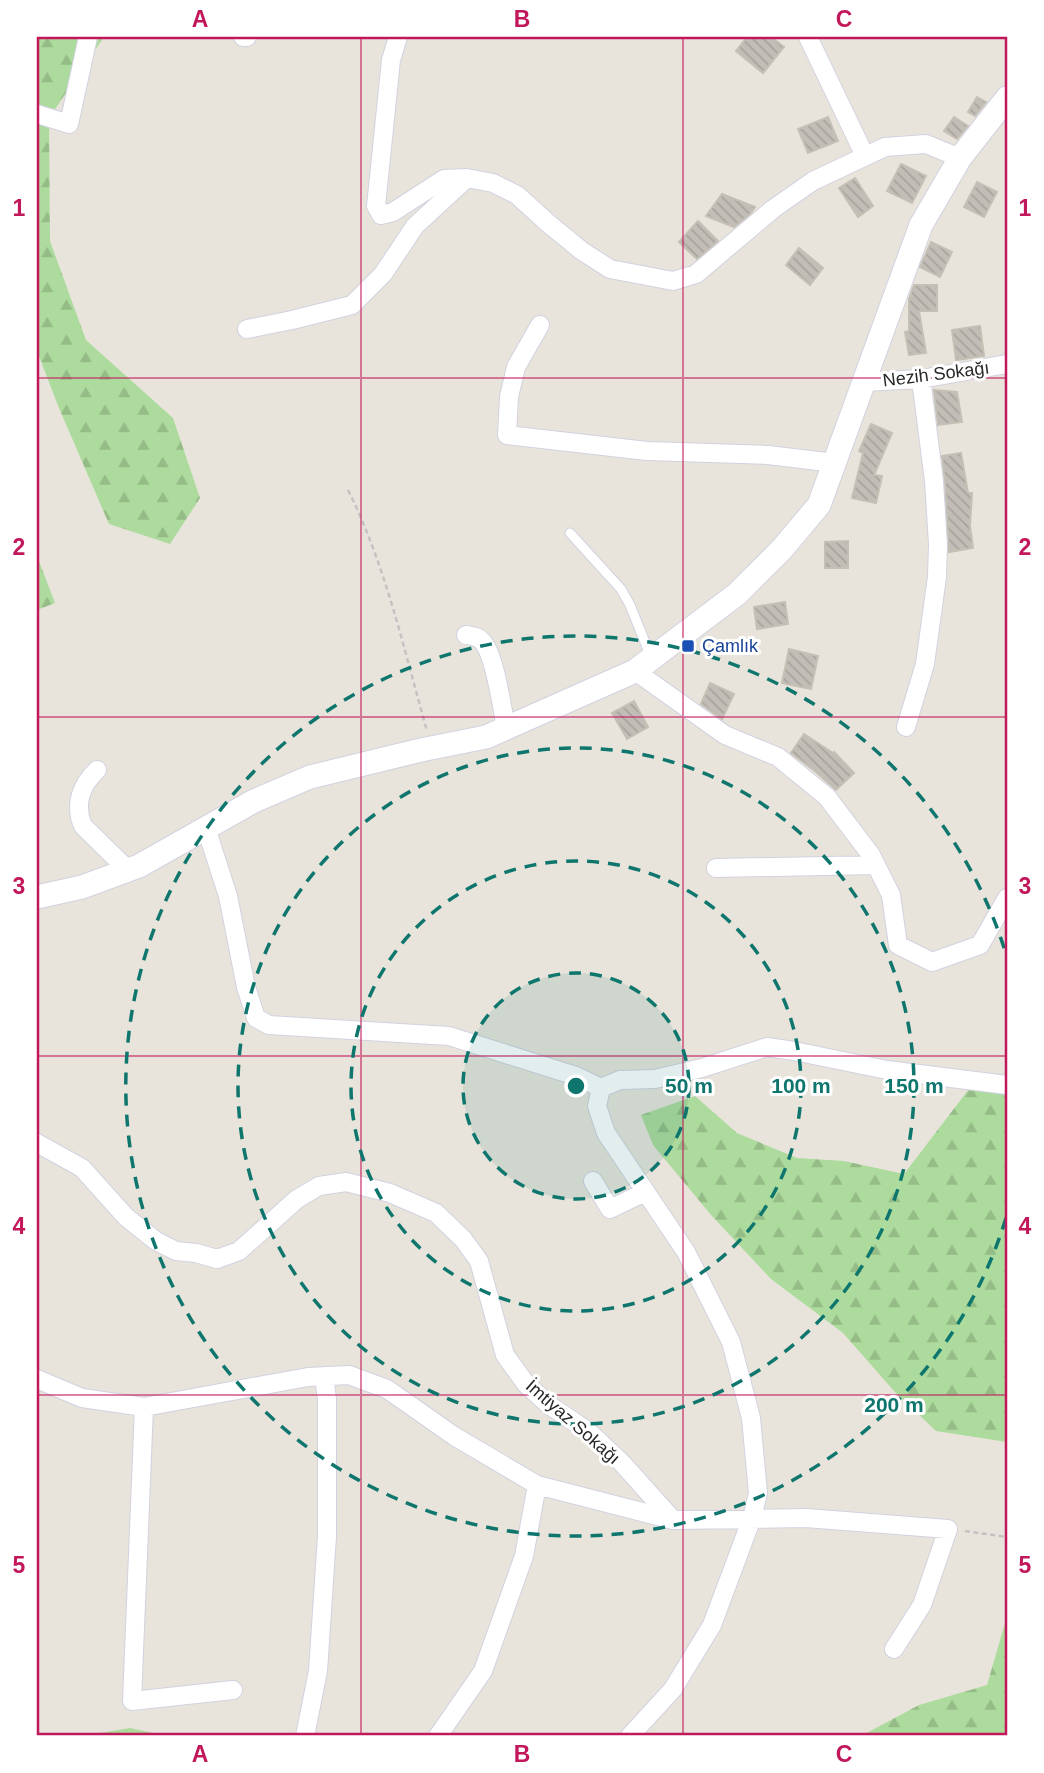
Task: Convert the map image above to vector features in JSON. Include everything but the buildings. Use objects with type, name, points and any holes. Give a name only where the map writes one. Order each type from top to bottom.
[{"type":"street","points":[[37,114],[69,124],[88,37]]},
{"type":"street","points":[[398,37],[391,60],[376,206],[381,215],[393,212],[444,178],[467,178],[493,183],[517,195],[582,251],[610,269],[673,281],[696,274],[773,209],[813,181],[885,147],[926,145],[960,158]]},
{"type":"street","points":[[808,37],[865,156]]},
{"type":"street","points":[[37,897],[82,887],[139,866],[254,801],[310,777],[486,737],[643,665],[737,594],[782,549],[819,505],[921,225],[960,158],[1007,98]]},
{"type":"street","points":[[247,329],[352,305],[383,274],[415,226],[467,178]]},
{"type":"street","points":[[540,325],[516,367],[509,397],[508,435],[647,451],[768,455],[835,463]]},
{"type":"street","name":"Nezih Sokağı","points":[[864,383],[921,379],[1007,364]]},
{"type":"street","points":[[906,727],[925,664],[939,544],[921,379]]},
{"type":"street","points":[[466,635],[475,636],[483,642],[490,653],[506,728]]},
{"type":"street","points":[[643,665],[726,735],[778,757],[827,797],[871,855],[891,895],[898,945],[932,962],[980,945],[1007,898]]},
{"type":"street","points":[[97,770],[89,777],[78,801],[79,818],[83,826],[128,870]]},
{"type":"street","points":[[206,828],[228,896],[246,987],[256,1018],[269,1025],[449,1036],[576,1076],[601,1088],[620,1080],[655,1079],[702,1068],[767,1047],[887,1070],[1007,1085]]},
{"type":"street","points":[[716,869],[876,865]]},
{"type":"street","points":[[601,1088],[597,1106],[606,1133],[686,1251],[731,1342],[751,1418],[758,1493],[752,1518],[712,1625],[673,1689],[630,1736]]},
{"type":"street","name":"İmtiyaz Sokağı","points":[[37,1143],[82,1168],[126,1217],[156,1241],[176,1251],[217,1259],[239,1251],[297,1199],[319,1186],[346,1182],[390,1193],[436,1213],[463,1239],[479,1261],[505,1354],[526,1384],[549,1405],[589,1432],[622,1463],[673,1520]]},
{"type":"street","points":[[593,1181],[610,1209],[645,1192]]},
{"type":"street","points":[[37,1379],[82,1398],[145,1407],[309,1377],[349,1374],[387,1389],[454,1436],[537,1485],[673,1520],[806,1518],[947,1529],[922,1605],[894,1649]]},
{"type":"street","points":[[305,1736],[318,1671],[327,1536],[327,1399],[324,1376]]},
{"type":"street","points":[[145,1407],[132,1701],[233,1690]]},
{"type":"street","points":[[438,1736],[483,1671],[524,1556],[537,1485]]},
{"type":"lane","points":[[570,533],[621,589],[630,605],[643,665]]},
{"type":"path","points":[[348,490],[364,522],[384,580],[431,748]]},
{"type":"path","points":[[947,1529],[1007,1537]]},
{"type":"green space","points":[[37,37],[104,37],[49,118],[50,241],[86,340],[173,418],[200,498],[170,544],[109,524],[37,351]]},
{"type":"green space","points":[[37,556],[55,603],[37,610]]},
{"type":"green space","points":[[969,1089],[1007,1092],[1007,1442],[936,1431],[894,1391],[843,1333],[771,1279],[711,1215],[653,1145],[641,1115],[695,1096],[737,1133],[797,1158],[844,1161],[904,1174]]},
{"type":"green space","points":[[1007,1616],[1007,1736],[861,1736],[919,1705],[987,1685]]},
{"type":"green space","points":[[130,1728],[167,1736],[82,1736]]},
{"type":"place","name":"Çamlık","points":[[688,646]]}]
